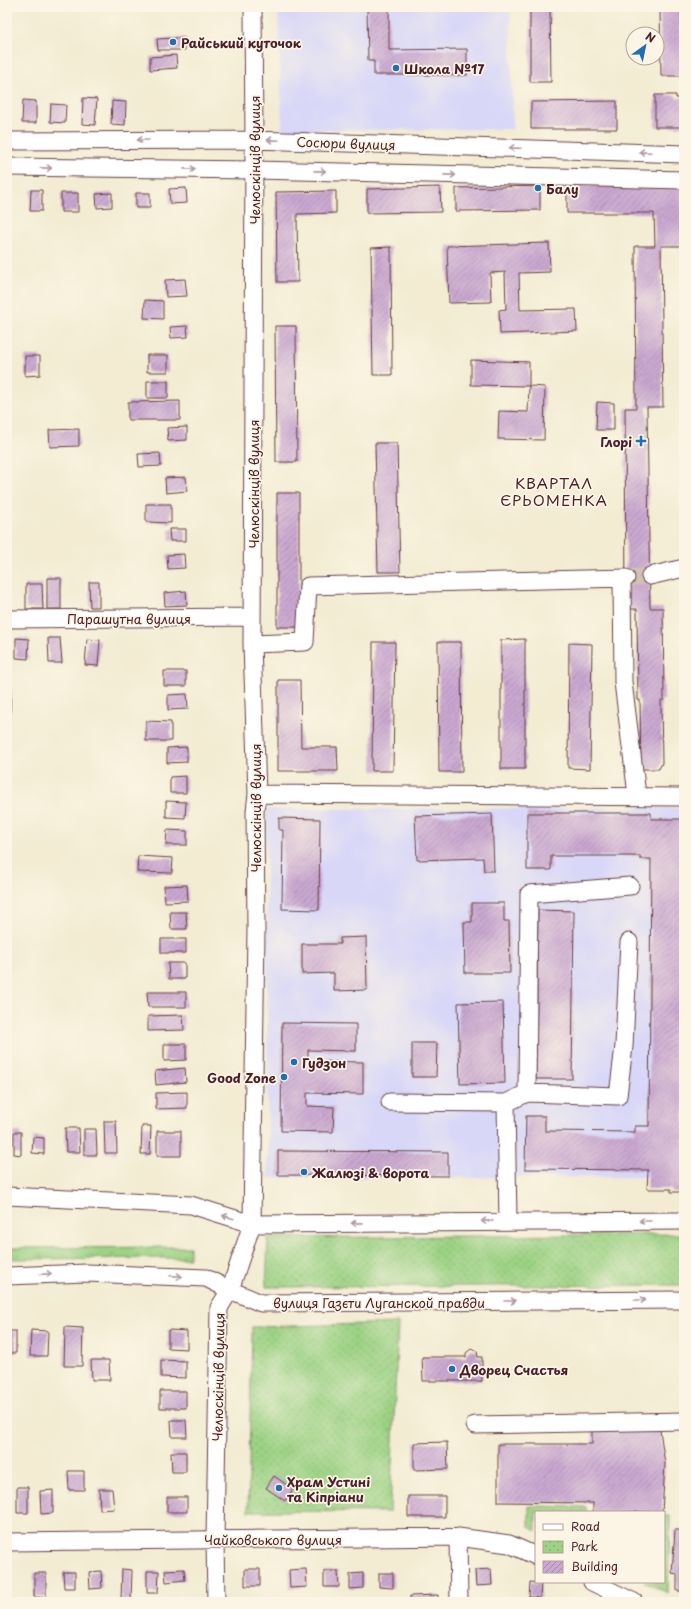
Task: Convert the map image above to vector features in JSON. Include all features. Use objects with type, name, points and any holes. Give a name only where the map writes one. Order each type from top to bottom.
[{"type":"street","name":"Челюскінців вулиця","points":[[216,1602],[215,1539],[219,1308],[230,1290],[252,1224],[256,929],[255,811],[257,794],[252,644],[254,170],[253,7]]},
{"type":"street","name":"Сосюри вулиця","points":[[7,141],[254,140],[684,154]]},
{"type":"street","points":[[7,167],[254,170],[684,180]]},
{"type":"street","points":[[650,576],[684,568]]},
{"type":"street","points":[[252,644],[306,642],[308,586],[624,578],[624,682],[637,795]]},
{"type":"street","name":"Парашутна вулиця","points":[[7,619],[252,617]]},
{"type":"street","points":[[257,794],[637,795],[684,797]]},
{"type":"street","points":[[527,1093],[529,894],[630,886]]},
{"type":"street","points":[[390,1102],[506,1103],[527,1093],[618,1096],[624,1046],[629,942]]},
{"type":"street","points":[[506,1103],[508,1221]]},
{"type":"street","points":[[7,1196],[191,1206],[252,1224],[508,1221],[684,1221]]},
{"type":"street","name":"вулиця Газєти Луганской правди","points":[[7,1276],[87,1273],[206,1278],[261,1303],[684,1300]]},
{"type":"street","points":[[475,1425],[684,1422]]},
{"type":"street","points":[[458,1537],[459,1602]]},
{"type":"street","name":"Чайковського вулиця","points":[[7,1542],[458,1537],[509,1544],[535,1556]]},
{"type":"street","points":[[594,1583],[634,1602]]},
{"type":"shaded area","name":"Школа №17","points":[[278,7],[510,7],[513,129],[282,130]]},
{"type":"shaded area","points":[[684,808],[684,1177],[268,1178],[266,809]]},
{"type":"green space","points":[[684,1234],[684,1285],[266,1287],[268,1238]]},
{"type":"green space","points":[[190,1247],[190,1258],[7,1259],[7,1248]]},
{"type":"green space","points":[[398,1323],[390,1512],[248,1511],[252,1327]]},
{"type":"green space","points":[[529,1506],[586,1507],[587,1511],[535,1511],[535,1530],[529,1527]]},
{"type":"green space","points":[[665,1516],[670,1516],[668,1593],[646,1583],[665,1583]]},
{"type":"building","points":[[367,7],[389,7],[389,50],[467,49],[467,75],[374,75],[374,61],[368,61]]},
{"type":"building","points":[[530,7],[550,7],[551,82],[530,82]]},
{"type":"building","points":[[660,7],[681,7],[682,76],[661,76],[661,66],[665,66],[665,26],[660,26]]},
{"type":"building","points":[[185,38],[185,50],[158,50],[157,39]]},
{"type":"building","points":[[176,55],[177,68],[150,70],[150,57]]},
{"type":"building","points":[[655,95],[676,95],[676,98],[684,98],[684,127],[655,127]]},
{"type":"building","points":[[83,98],[97,99],[95,125],[82,124]]},
{"type":"building","points":[[23,100],[36,101],[36,123],[22,123]]},
{"type":"building","points":[[112,101],[126,102],[125,125],[111,124]]},
{"type":"building","points":[[617,101],[617,129],[531,129],[531,102]]},
{"type":"building","points":[[51,104],[66,105],[65,123],[50,122]]},
{"type":"building","points":[[567,185],[682,185],[682,246],[661,246],[663,407],[647,407],[650,608],[663,608],[664,700],[661,700],[662,763],[659,769],[641,769],[640,700],[638,700],[637,609],[626,609],[625,408],[636,408],[635,246],[655,246],[654,213],[567,213]]},
{"type":"building","points":[[540,186],[540,210],[456,211],[456,188]]},
{"type":"building","points":[[440,187],[441,212],[367,213],[367,189]]},
{"type":"building","points":[[186,188],[187,203],[170,204],[169,189]]},
{"type":"building","points":[[31,190],[42,190],[42,211],[30,211]]},
{"type":"building","points":[[336,191],[336,213],[297,214],[298,282],[277,282],[276,192]]},
{"type":"building","points":[[61,193],[78,193],[78,212],[61,212]]},
{"type":"building","points":[[112,193],[112,207],[97,208],[96,194]]},
{"type":"building","points":[[136,193],[150,193],[150,208],[136,208]]},
{"type":"building","points":[[549,243],[550,272],[519,273],[520,310],[576,309],[577,331],[500,334],[499,310],[506,309],[505,272],[490,273],[491,302],[449,303],[447,246]]},
{"type":"building","points":[[391,247],[392,375],[373,375],[371,248]]},
{"type":"building","points":[[185,279],[187,296],[166,297],[165,280]]},
{"type":"building","points":[[145,300],[163,301],[163,319],[144,318]]},
{"type":"building","points":[[187,326],[188,337],[171,338],[170,327]]},
{"type":"building","points":[[275,326],[296,326],[297,462],[276,462]]},
{"type":"building","points":[[147,355],[168,355],[168,372],[147,372]]},
{"type":"building","points":[[25,356],[40,356],[40,375],[25,376]]},
{"type":"building","points":[[471,360],[529,362],[529,386],[471,385]]},
{"type":"building","points":[[147,381],[168,381],[168,398],[147,398]]},
{"type":"building","points":[[529,386],[545,387],[544,440],[498,439],[499,411],[528,412]]},
{"type":"building","points":[[180,401],[180,420],[128,420],[128,402]]},
{"type":"building","points":[[597,402],[614,403],[614,430],[596,430]]},
{"type":"building","points":[[187,427],[187,440],[168,441],[167,428]]},
{"type":"building","points":[[79,429],[79,446],[50,447],[49,430]]},
{"type":"building","points":[[375,443],[397,443],[400,572],[378,572]]},
{"type":"building","points":[[160,453],[161,466],[139,467],[138,454]]},
{"type":"building","points":[[186,477],[187,491],[166,493],[165,478]]},
{"type":"building","points":[[277,493],[299,493],[299,627],[277,627]]},
{"type":"building","points":[[146,504],[171,504],[171,523],[146,522]]},
{"type":"building","points":[[169,529],[186,529],[186,541],[170,541]]},
{"type":"building","points":[[184,554],[185,568],[168,569],[167,555]]},
{"type":"building","points":[[47,578],[61,578],[61,609],[47,609]]},
{"type":"building","points":[[89,582],[99,582],[99,607],[90,607]]},
{"type":"building","points":[[26,584],[42,584],[43,609],[26,609]]},
{"type":"building","points":[[186,591],[187,605],[165,606],[164,593]]},
{"type":"building","points":[[16,638],[29,639],[28,659],[16,658]]},
{"type":"building","points":[[48,638],[60,638],[62,663],[49,663]]},
{"type":"building","points":[[87,639],[100,640],[98,666],[85,665]]},
{"type":"building","points":[[525,639],[525,769],[501,769],[501,640]]},
{"type":"building","points":[[373,642],[395,642],[393,771],[372,771]]},
{"type":"building","points":[[438,642],[461,642],[462,772],[439,772]]},
{"type":"building","points":[[569,643],[592,644],[590,769],[568,768]]},
{"type":"building","points":[[164,671],[186,671],[186,686],[164,686]]},
{"type":"building","points":[[278,680],[300,680],[301,747],[337,747],[338,771],[278,771]]},
{"type":"building","points":[[7,685],[11,685],[10,718],[7,717]]},
{"type":"building","points":[[187,694],[188,709],[168,710],[168,695]]},
{"type":"building","points":[[146,721],[171,722],[171,741],[146,741]]},
{"type":"building","points":[[187,747],[187,762],[167,763],[167,748]]},
{"type":"building","points":[[186,776],[186,793],[170,793],[170,777]]},
{"type":"building","points":[[166,801],[186,802],[185,818],[166,817]]},
{"type":"building","points":[[527,813],[651,813],[651,819],[684,819],[684,1192],[671,1192],[671,1189],[647,1189],[648,1170],[525,1169],[526,1116],[545,1116],[545,1131],[635,1132],[635,1126],[649,1126],[651,859],[640,859],[640,856],[551,856],[551,870],[527,870]]},
{"type":"building","points":[[492,814],[494,871],[484,871],[483,858],[417,860],[415,816]]},
{"type":"building","points":[[279,818],[320,819],[319,910],[282,909],[283,830],[279,830]]},
{"type":"building","points":[[167,830],[187,831],[187,845],[166,845]]},
{"type":"building","points":[[138,856],[173,858],[172,873],[137,872]]},
{"type":"building","points":[[187,885],[188,901],[165,902],[164,886]]},
{"type":"building","points":[[472,903],[504,903],[504,921],[509,921],[510,973],[465,973],[464,922],[472,922]]},
{"type":"building","points":[[538,910],[574,911],[572,1079],[536,1079]]},
{"type":"building","points":[[170,912],[186,912],[187,929],[171,929]]},
{"type":"building","points":[[366,937],[367,990],[334,991],[334,973],[302,974],[302,944],[340,944],[340,938]]},
{"type":"building","points":[[161,939],[186,939],[186,953],[161,953]]},
{"type":"building","points":[[168,963],[185,963],[185,979],[169,979]]},
{"type":"building","points":[[147,992],[186,992],[186,1007],[148,1007]]},
{"type":"building","points":[[503,1002],[505,1083],[460,1084],[458,1003]]},
{"type":"building","points":[[183,1015],[184,1030],[148,1031],[148,1016]]},
{"type":"building","points":[[282,1023],[356,1024],[356,1051],[308,1050],[308,1061],[363,1062],[363,1094],[307,1093],[307,1106],[334,1107],[333,1132],[281,1131]]},
{"type":"building","points":[[412,1043],[437,1043],[436,1077],[412,1077]]},
{"type":"building","points":[[164,1044],[186,1044],[186,1060],[164,1061]]},
{"type":"building","points":[[185,1068],[186,1082],[156,1085],[155,1071]]},
{"type":"building","points":[[187,1092],[187,1108],[156,1109],[156,1093]]},
{"type":"building","points":[[104,1121],[116,1121],[117,1153],[105,1153]]},
{"type":"building","points":[[142,1126],[151,1126],[150,1154],[141,1154]]},
{"type":"building","points":[[7,1128],[10,1128],[10,1155],[7,1155]]},
{"type":"building","points":[[65,1128],[79,1128],[80,1152],[66,1152]]},
{"type":"building","points":[[84,1129],[96,1129],[97,1155],[84,1155]]},
{"type":"building","points":[[157,1131],[181,1131],[181,1156],[157,1156]]},
{"type":"building","points":[[14,1132],[21,1132],[21,1155],[14,1154]]},
{"type":"building","points":[[33,1137],[44,1138],[44,1154],[32,1153]]},
{"type":"building","points":[[278,1151],[448,1152],[448,1176],[278,1175]]},
{"type":"building","points":[[65,1327],[83,1328],[82,1366],[64,1366]]},
{"type":"building","points":[[31,1330],[48,1331],[47,1356],[30,1356]]},
{"type":"building","points":[[168,1330],[187,1331],[187,1349],[168,1348]]},
{"type":"building","points":[[7,1331],[16,1331],[16,1353],[7,1353]]},
{"type":"building","name":"Дворец Счастья","points":[[471,1349],[477,1351],[478,1357],[482,1357],[482,1381],[423,1381],[422,1357],[466,1357],[466,1353]]},
{"type":"building","points":[[91,1360],[109,1360],[110,1380],[92,1380]]},
{"type":"building","points":[[161,1360],[186,1361],[186,1378],[161,1377]]},
{"type":"building","points":[[160,1391],[186,1391],[186,1408],[160,1408]]},
{"type":"building","points":[[171,1420],[186,1420],[187,1437],[172,1437]]},
{"type":"building","points":[[592,1429],[660,1430],[665,1464],[662,1511],[593,1511],[593,1503],[498,1502],[498,1444],[592,1444]]},
{"type":"building","points":[[447,1442],[448,1469],[414,1470],[414,1443]]},
{"type":"building","points":[[171,1452],[186,1452],[186,1472],[172,1472]]},
{"type":"building","points":[[68,1471],[84,1471],[84,1490],[69,1490]]},
{"type":"building","name":"Храм Устині та Кіпріани","points":[[274,1476],[293,1489],[285,1501],[266,1488]]},
{"type":"building","points":[[17,1487],[28,1487],[28,1513],[17,1513]]},
{"type":"building","points":[[99,1489],[112,1489],[114,1509],[100,1510]]},
{"type":"building","points":[[53,1490],[53,1513],[41,1514],[40,1491]]},
{"type":"building","points":[[408,1496],[445,1496],[445,1517],[408,1517]]},
{"type":"building","points":[[167,1497],[187,1497],[187,1512],[167,1512]]},
{"type":"building","points":[[675,1530],[684,1530],[684,1591],[677,1591],[677,1574],[672,1573]]},
{"type":"building","points":[[122,1569],[132,1570],[131,1600],[121,1600]]},
{"type":"building","points":[[184,1569],[185,1580],[166,1582],[165,1570]]},
{"type":"building","points":[[245,1569],[260,1569],[260,1586],[245,1586]]},
{"type":"building","points":[[306,1569],[307,1587],[290,1588],[289,1570]]},
{"type":"building","points":[[491,1569],[492,1585],[476,1586],[475,1570]]},
{"type":"building","points":[[101,1571],[102,1588],[90,1589],[89,1572]]},
{"type":"building","points":[[147,1571],[159,1571],[158,1593],[147,1593]]},
{"type":"building","points":[[324,1571],[338,1571],[339,1587],[324,1587]]},
{"type":"building","points":[[63,1572],[75,1572],[75,1588],[64,1588]]},
{"type":"building","points":[[34,1573],[46,1573],[46,1598],[34,1597]]},
{"type":"building","points":[[363,1573],[363,1588],[350,1589],[350,1574]]},
{"type":"building","points":[[379,1573],[393,1573],[393,1588],[379,1587]]},
{"type":"building","points":[[530,1582],[541,1583],[540,1598],[529,1597]]},
{"type":"building","points":[[438,1595],[438,1602],[410,1602],[410,1596]]},
{"type":"tunnel","points":[[626,578],[650,576]]},
{"type":"place","name":"Райський куточок","points":[[173,42]]},
{"type":"place","name":"Школа №17","points":[[396,68]]},
{"type":"place","name":"Балу","points":[[538,188]]},
{"type":"place","name":"Глорі","points":[[641,441]]},
{"type":"place","name":"Гудзон","points":[[294,1062]]},
{"type":"place","name":"Good Zone","points":[[284,1077]]},
{"type":"place","name":"Жалюзі & ворота","points":[[304,1172]]},
{"type":"place","name":"Дворец Счастья","points":[[452,1369]]},
{"type":"place","name":"Храм Устині та Кіпріани","points":[[279,1488]]},
{"type":"district","name":"КВАРТАЛ ЄРЬОМЕНКА","points":[[554,490]]}]
